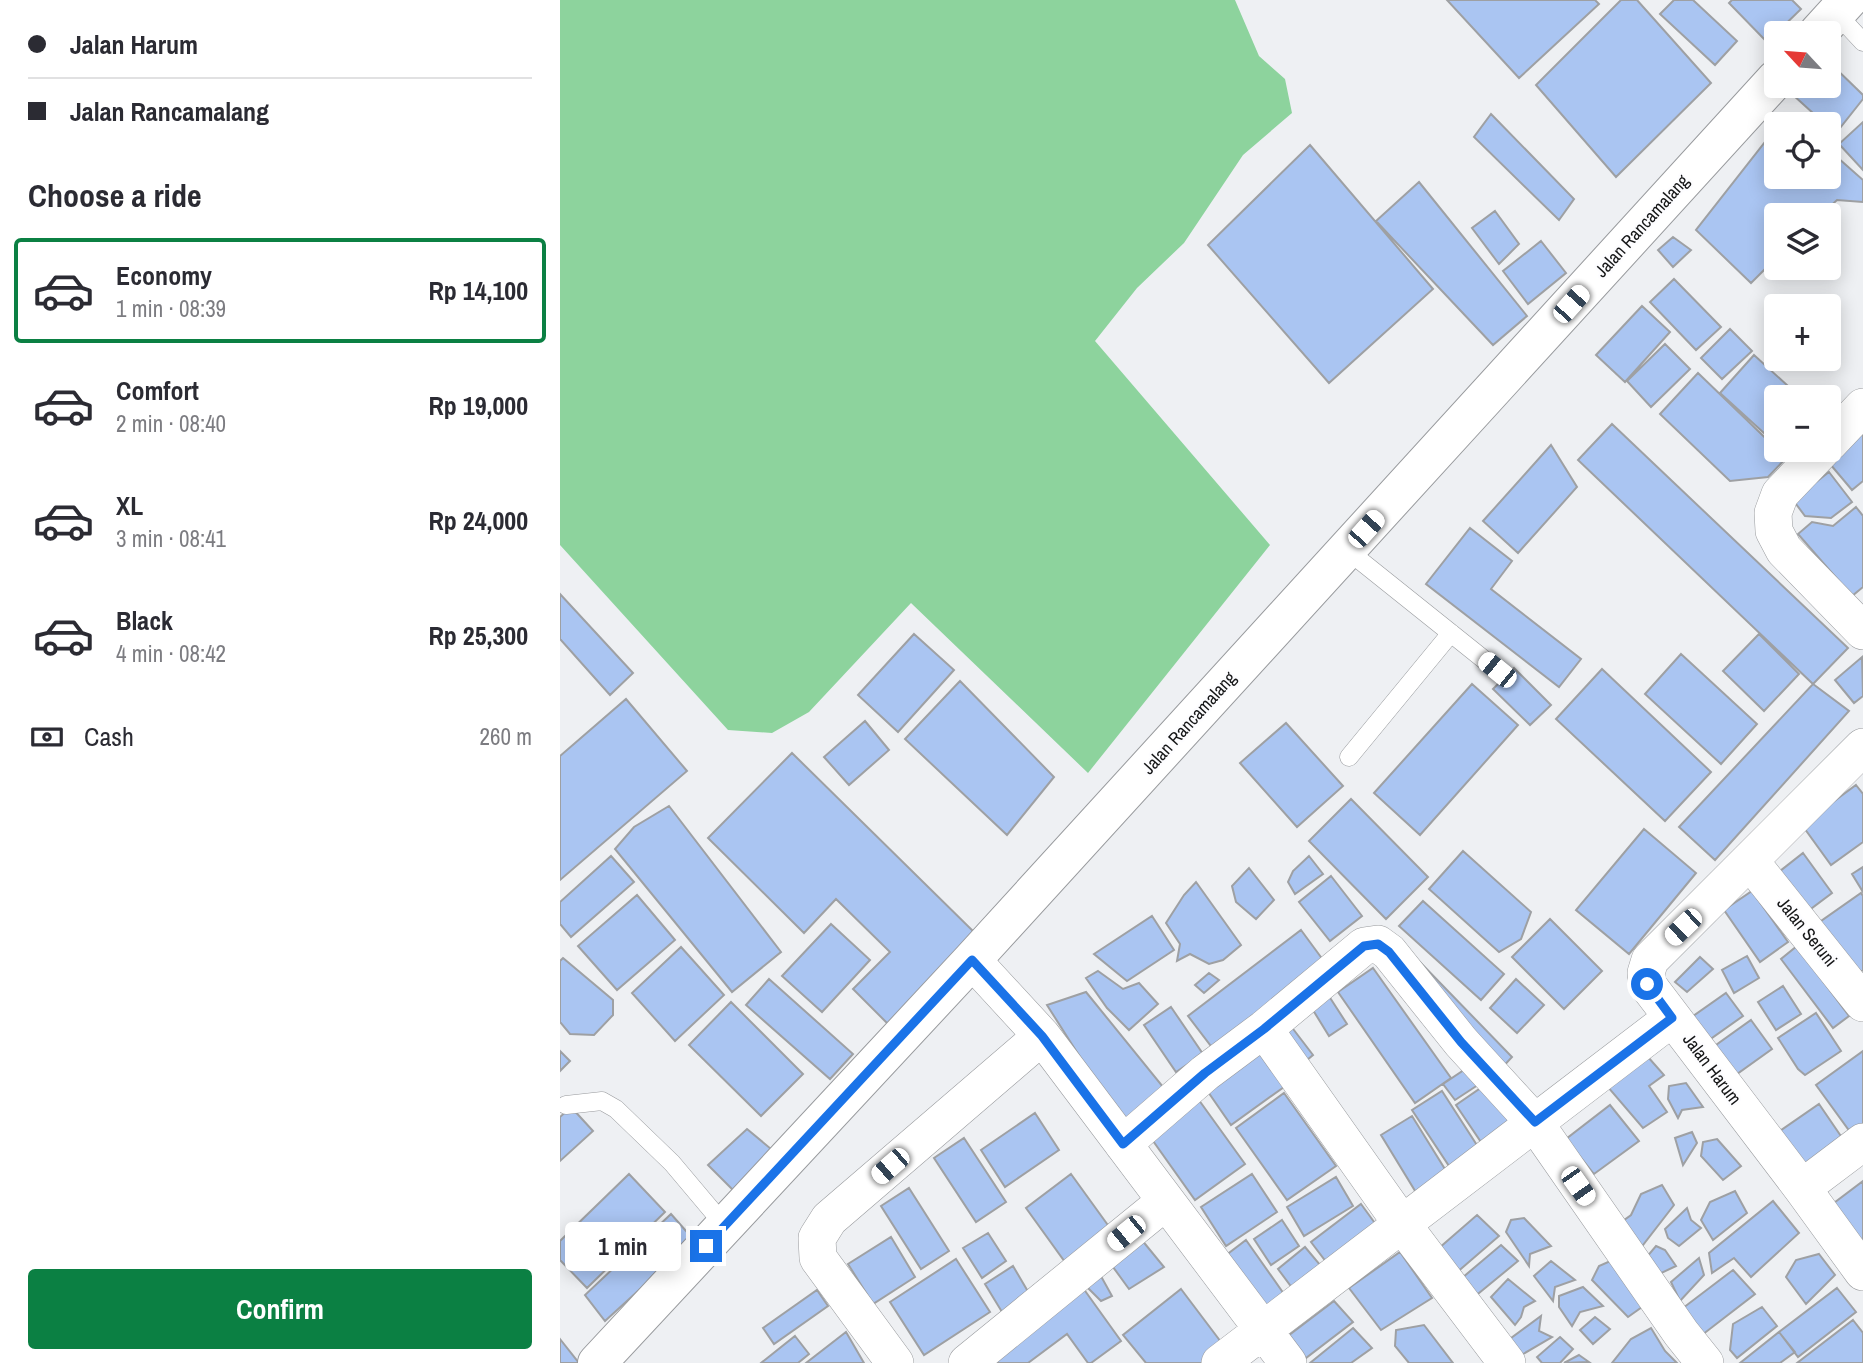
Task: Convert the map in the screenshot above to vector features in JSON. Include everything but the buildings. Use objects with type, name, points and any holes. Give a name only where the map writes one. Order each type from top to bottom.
[{"type":"street","name":"Jalan Rancamalang","points":[[597,1363],[724,1226],[981,971],[1764,93]]},
{"type":"street","points":[[1841,430],[1863,407]]},
{"type":"street","points":[[1811,462],[1780,494],[1773,513],[1774,530],[1784,550],[1863,631]]},
{"type":"street","name":"Jalan Harum","points":[[1860,755],[1650,960],[1646,973],[1647,984],[1863,1272]]},
{"type":"street","name":"Jalan Seruni","points":[[1750,861],[1863,1003]]},
{"type":"street","points":[[1123,1144],[1205,1073],[1264,1029],[1364,946],[1378,944],[1389,952],[1461,1042],[1535,1122],[1705,1363]]},
{"type":"street","points":[[981,971],[1031,1025],[1288,1363]]},
{"type":"street","points":[[1220,1363],[1672,1018]]},
{"type":"street","points":[[894,1363],[818,1258],[817,1238],[828,1219],[1031,1025]]},
{"type":"street","points":[[1264,1029],[1402,1224],[1507,1363]]},
{"type":"street","points":[[1802,1188],[1863,1143]]},
{"type":"street","points":[[967,1363],[1166,1201]]},
{"type":"lane","points":[[1834,16],[1863,42]]},
{"type":"lane","points":[[1354,555],[1497,670]]},
{"type":"lane","points":[[1349,757],[1451,633]]},
{"type":"lane","points":[[566,1105],[602,1101],[616,1109],[672,1163],[724,1226]]},
{"type":"green space","points":[[560,0],[1235,0],[1259,56],[1285,79],[1292,113],[1243,155],[1184,243],[1137,288],[1095,341],[1270,545],[1088,773],[911,603],[809,712],[772,733],[728,730],[560,545]]},
{"type":"route","points":[[706,1246],[972,960],[1042,1036],[1123,1144],[1205,1073],[1264,1029],[1364,946],[1378,944],[1389,952],[1461,1042],[1535,1122],[1672,1018],[1647,984]]}]
